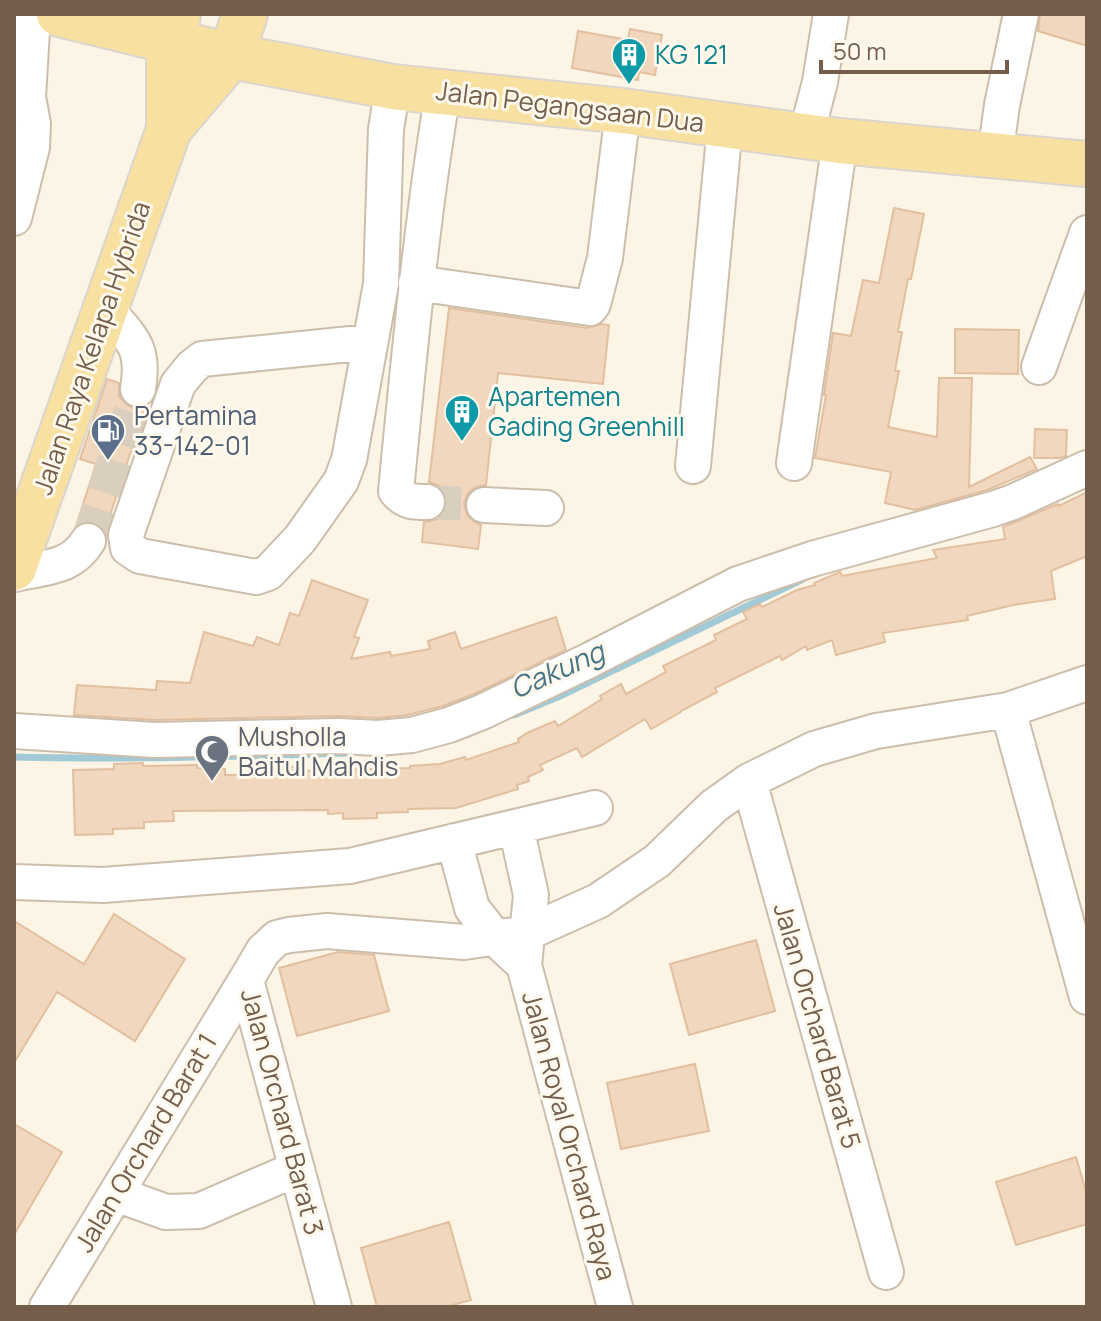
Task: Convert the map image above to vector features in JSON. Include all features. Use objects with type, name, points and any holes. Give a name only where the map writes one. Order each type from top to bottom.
[{"type":"main road","name":"Jalan Pegangsaan Dua","points":[[59,14],[174,28],[231,56],[393,87],[623,111],[823,138],[1087,164]]},
{"type":"main road","name":"Jalan Raya Kelapa Hybrida","points":[[169,129],[231,56],[245,14]]},
{"type":"main road","points":[[260,14],[266,48],[275,65]]},
{"type":"main road","name":"Jalan Raya Kelapa Hybrida","points":[[14,568],[169,129],[174,28]]},
{"type":"street","points":[[14,218],[32,147],[33,124],[21,95],[33,14]]},
{"type":"street","points":[[794,463],[823,138],[820,82],[831,14]]},
{"type":"street","points":[[995,156],[1021,14]]},
{"type":"street","points":[[370,342],[202,359],[192,367],[178,384],[126,535],[128,548],[140,556],[256,577],[268,573],[300,539],[341,481],[349,460],[381,284],[386,129],[393,87]]},
{"type":"street","points":[[427,502],[410,502],[396,491],[427,186],[443,92]]},
{"type":"street","points":[[416,283],[590,308],[605,258],[623,111]]},
{"type":"street","points":[[693,466],[725,126]]},
{"type":"street","points":[[1039,367],[1087,233]]},
{"type":"street","points":[[106,309],[132,339],[139,354],[141,372],[138,389]]},
{"type":"street","points":[[14,731],[155,740],[412,735],[482,712],[738,584],[812,559],[993,509],[1087,468]]},
{"type":"street","points":[[484,505],[546,508]]},
{"type":"street","points":[[14,574],[71,560],[88,541]]},
{"type":"street","points":[[516,946],[598,901],[657,861],[714,806],[749,781],[814,749],[876,731],[1008,710],[1087,683]]},
{"type":"street","points":[[1008,710],[1087,997]]},
{"type":"street","name":"Jalan Orchard Barat 5","points":[[749,781],[886,1272]]},
{"type":"street","points":[[14,882],[103,885],[350,866],[595,808]]},
{"type":"street","name":"Jalan Royal Orchard Raya","points":[[516,827],[531,895],[516,946],[615,1307]]},
{"type":"street","name":"Jalan Royal Orchard Raya","points":[[454,841],[472,908],[516,946]]},
{"type":"street","points":[[1070,936],[1087,897]]},
{"type":"street","name":"Jalan Orchard Barat 3","points":[[334,1307],[246,980],[263,951],[277,938],[289,935],[327,931],[516,946]]},
{"type":"street","name":"Jalan Orchard Barat 1","points":[[47,1307],[246,980]]},
{"type":"street","points":[[116,1194],[166,1212],[199,1211],[296,1169]]},
{"type":"building","points":[[1040,14],[1087,14],[1087,46],[1038,31]]},
{"type":"building","points":[[630,29],[662,35],[655,75],[639,72],[638,80],[572,68],[578,31],[628,40]]},
{"type":"building","points":[[894,208],[924,214],[898,332],[902,332],[895,371],[899,371],[888,427],[937,437],[939,378],[972,378],[969,487],[1030,457],[1037,469],[987,490],[915,510],[885,503],[891,472],[815,458],[833,333],[851,336],[863,280],[879,283]]},
{"type":"building","name":"Apartemen Gading Greenhill","points":[[449,308],[587,328],[609,325],[603,384],[498,373],[486,485],[474,488],[464,503],[467,515],[481,525],[478,549],[422,542],[424,522],[438,519],[447,503],[444,491],[429,482]]},
{"type":"building","points":[[955,329],[1019,330],[1018,374],[955,373]]},
{"type":"building","name":"Pertamina 33-142-01","points":[[107,379],[119,383],[119,396],[127,405],[135,409],[145,408],[105,531],[91,521],[76,526],[96,464],[80,459]]},
{"type":"building","points":[[1035,429],[1067,430],[1066,456],[1034,458]]},
{"type":"building","points":[[1087,492],[1087,556],[1051,571],[1055,599],[967,616],[968,620],[883,633],[885,642],[836,655],[832,640],[807,650],[806,646],[782,660],[780,656],[715,688],[717,692],[651,729],[645,719],[582,757],[577,748],[540,765],[543,770],[528,777],[529,781],[517,785],[518,789],[456,808],[408,809],[408,812],[377,813],[377,818],[343,819],[343,813],[328,814],[328,810],[173,811],[174,821],[144,822],[144,828],[113,829],[113,834],[75,835],[73,770],[114,769],[114,764],[143,763],[143,766],[197,765],[197,768],[225,769],[225,775],[276,774],[276,767],[296,767],[296,771],[410,768],[465,757],[466,760],[519,742],[518,739],[527,733],[555,721],[558,726],[621,684],[626,694],[666,672],[663,666],[716,640],[714,635],[747,619],[743,612],[760,604],[762,607],[840,572],[842,576],[937,558],[933,550],[1005,539],[1003,527]]},
{"type":"building","points":[[312,580],[368,600],[354,637],[359,638],[351,659],[430,649],[428,641],[455,632],[461,649],[556,617],[566,650],[474,694],[408,715],[378,718],[155,720],[74,715],[77,685],[156,690],[157,681],[190,683],[204,632],[253,646],[257,637],[279,645],[290,613],[299,616]]},
{"type":"building","points":[[114,914],[185,959],[135,1041],[57,992],[14,1063],[14,921],[84,964]]},
{"type":"building","points":[[756,940],[775,1011],[689,1035],[670,964]]},
{"type":"building","points":[[338,952],[374,955],[389,1011],[297,1036],[279,968]]},
{"type":"building","points":[[695,1064],[709,1131],[621,1149],[607,1083]]},
{"type":"building","points":[[14,1124],[62,1152],[14,1235]]},
{"type":"building","points":[[1076,1157],[1087,1195],[1087,1224],[1016,1245],[996,1182]]},
{"type":"building","points":[[449,1222],[471,1300],[445,1307],[377,1307],[361,1248]]},
{"type":"waterway","name":"Cakung","points":[[514,715],[803,579]]},
{"type":"waterway","name":"Cakung","points":[[14,757],[181,758],[348,753]]},
{"type":"tunnel","points":[[88,541],[138,389]]},
{"type":"tunnel","points":[[427,502],[484,505]]},
{"type":"place","name":"KG 121","points":[[629,86]]},
{"type":"place","name":"Apartemen Gading Greenhill","points":[[462,443]]},
{"type":"place","name":"Pertamina 33-142-01","points":[[108,462]]},
{"type":"place","name":"Musholla Baitul Mahdis","points":[[212,783]]}]
